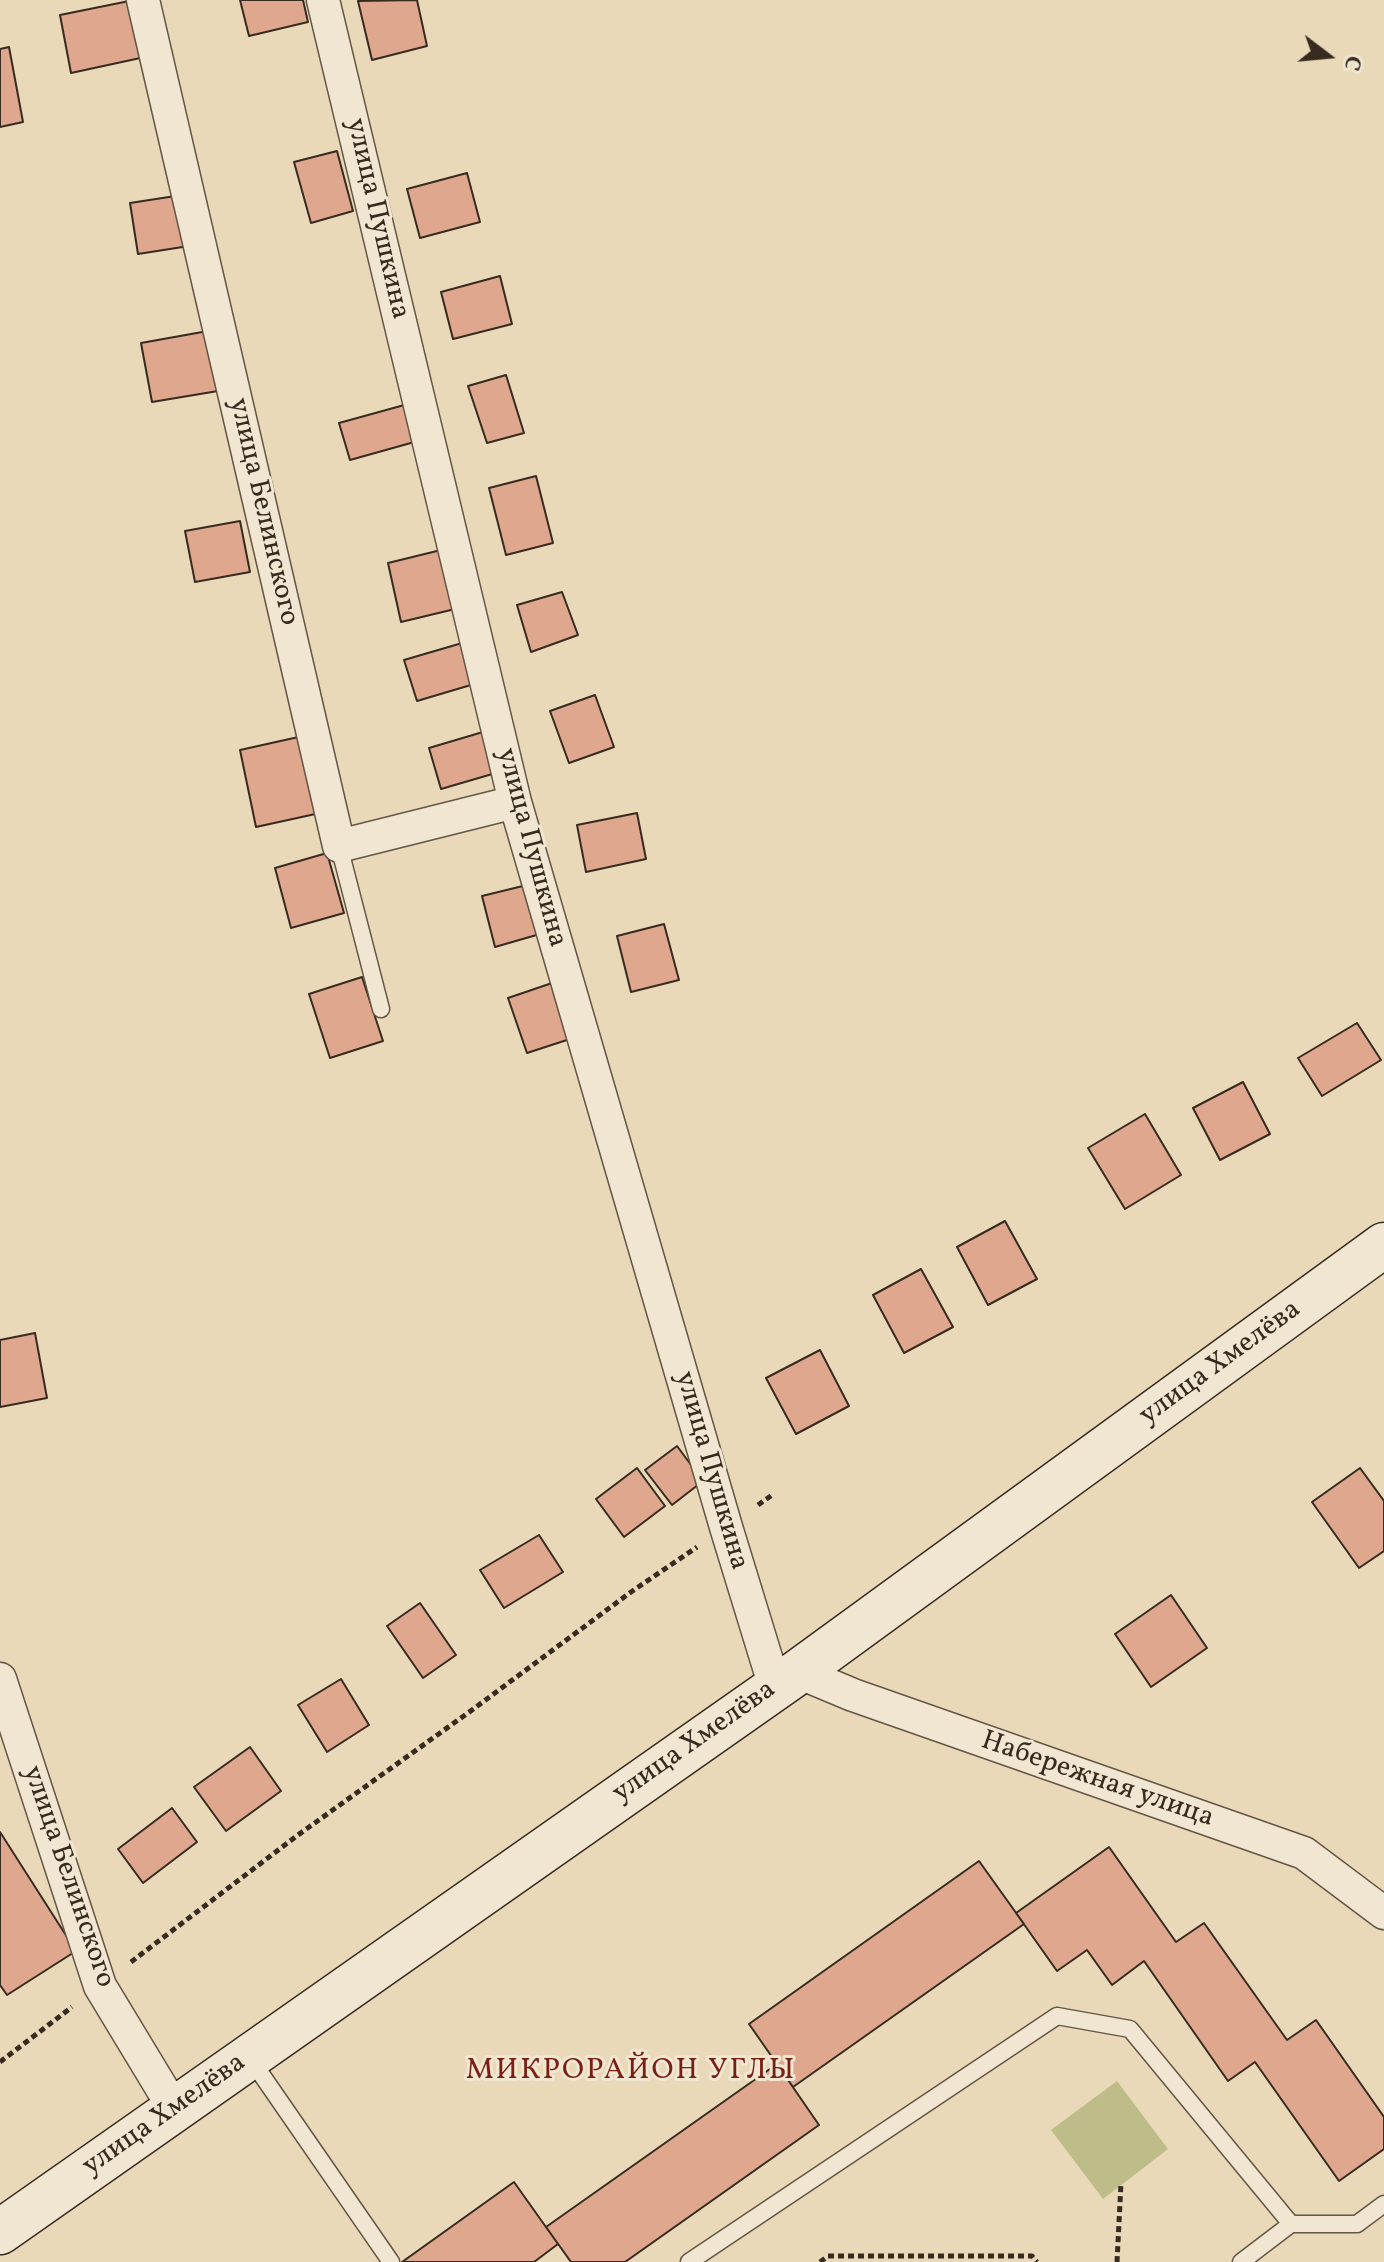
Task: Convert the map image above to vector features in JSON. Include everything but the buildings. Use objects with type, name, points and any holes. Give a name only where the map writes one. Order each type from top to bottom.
[{"type":"main road","name":"улица Хмелёва","points":[[0,2232],[786,1679],[1384,1245]]},
{"type":"street","name":"улица Белинского","points":[[143,0],[339,846]]},
{"type":"street","name":"улица Пушкина","points":[[323,0],[515,802],[726,1527],[786,1679]]},
{"type":"street","points":[[339,846],[515,802]]},
{"type":"street","name":"улица Белинского","points":[[0,1679],[100,1986],[175,2110]]},
{"type":"street","name":"Набережная улица","points":[[786,1679],[853,1695],[1304,1853],[1384,1913]]},
{"type":"lane","points":[[339,846],[381,1009]]},
{"type":"lane","points":[[689,2262],[1057,2016],[1130,2029],[1291,2224]]},
{"type":"lane","points":[[249,2056],[391,2262]]},
{"type":"lane","points":[[1241,2262],[1291,2224],[1357,2224],[1384,2204]]},
{"type":"path","points":[[0,2062],[298,1835],[631,1592],[772,1495]]},
{"type":"path","points":[[1117,2262],[1121,2183]]},
{"type":"path","points":[[820,2262],[828,2256],[1032,2256],[1037,2262]]},
{"type":"shaded area","points":[[1117,2081],[1168,2149],[1103,2199],[1051,2130]]},
{"type":"district","name":"МИКРОРАЙОН УГЛЫ","points":[[631,2072]]}]
